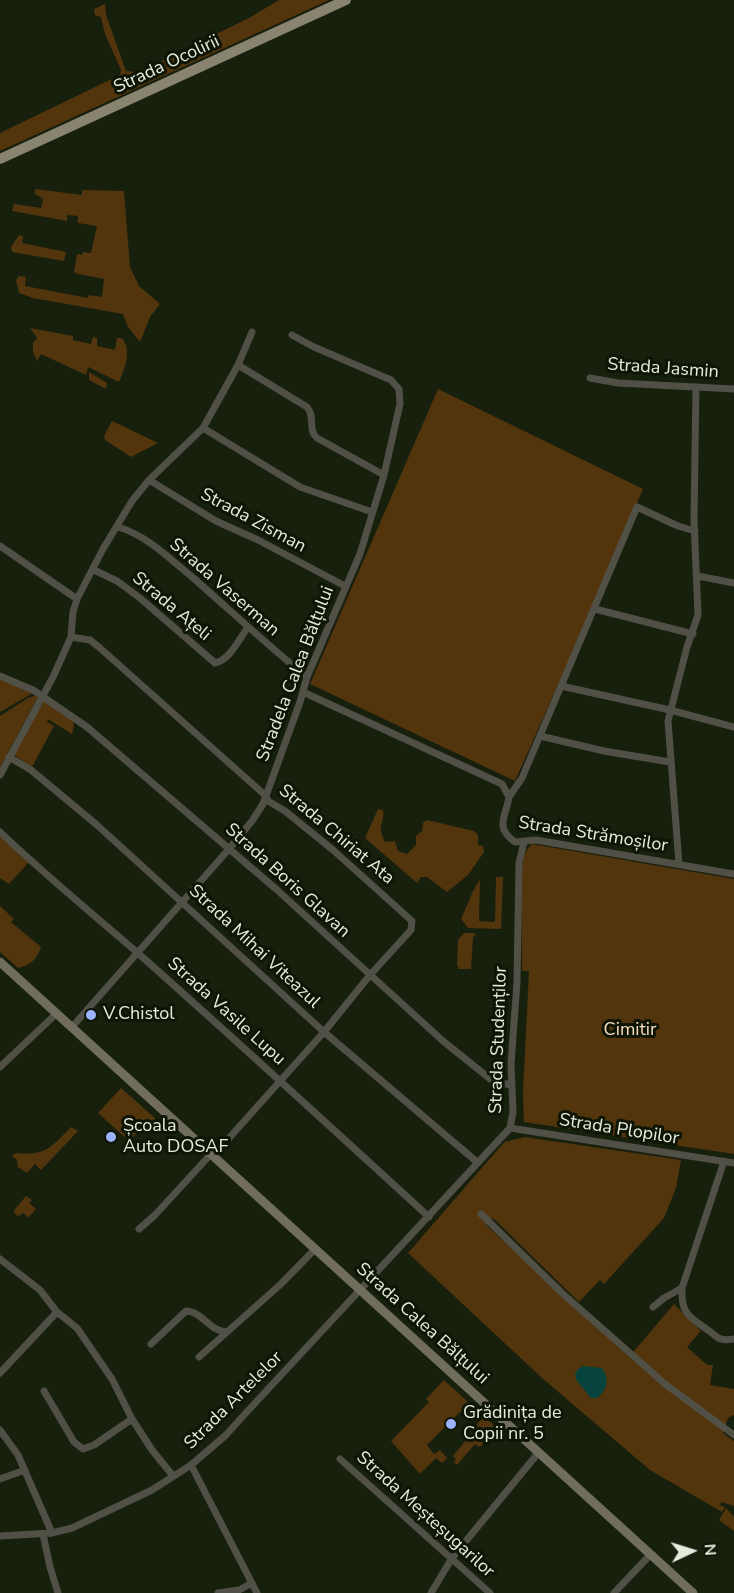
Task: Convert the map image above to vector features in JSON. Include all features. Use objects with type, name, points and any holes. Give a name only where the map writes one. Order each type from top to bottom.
[{"type":"main road","name":"Strada Ocolirii","points":[[0,159],[346,0]]},
{"type":"main road","name":"Strada Calea Bălțului","points":[[0,962],[693,1593]]},
{"type":"street","points":[[0,775],[53,677],[71,637],[73,612],[77,599],[103,549],[132,501],[148,480],[203,428],[238,365],[252,332]]},
{"type":"street","name":"Stradela Calea Bălțului","points":[[72,1027],[252,821],[266,796],[307,677],[360,554],[384,475],[401,395],[397,384],[292,335]]},
{"type":"street","points":[[238,365],[307,406],[312,416],[312,432],[317,438],[384,475]]},
{"type":"street","name":"Strada Jasmin","points":[[590,378],[618,383],[734,389]]},
{"type":"street","points":[[679,864],[668,721],[687,647],[698,615],[694,432],[696,387]]},
{"type":"street","points":[[203,428],[300,487],[372,512]]},
{"type":"street","name":"Strada Zisman","points":[[148,480],[216,521],[258,540],[345,586]]},
{"type":"street","points":[[508,797],[522,778],[637,507],[678,526],[695,531]]},
{"type":"street","name":"Strada Vaserman","points":[[118,527],[129,530],[157,549],[307,677]]},
{"type":"street","points":[[0,546],[77,599]]},
{"type":"street","name":"Strada Ațeli","points":[[94,570],[117,581],[140,598],[215,663],[221,662],[228,656],[248,627]]},
{"type":"street","points":[[698,576],[734,583]]},
{"type":"street","points":[[595,609],[693,634]]},
{"type":"street","name":"Strada Chiriat Ata","points":[[71,637],[90,640],[100,648],[266,796],[268,801],[285,811],[333,850],[409,917],[411,930],[370,975]]},
{"type":"street","name":"Strada Boris Glavan","points":[[0,676],[42,696],[87,727],[276,889],[443,1041],[494,1082],[512,1085]]},
{"type":"street","points":[[561,686],[734,727]]},
{"type":"street","name":"Strada Strămoșilor","points":[[303,692],[502,784],[508,797],[502,819],[504,831],[514,842],[543,840],[734,874]]},
{"type":"street","points":[[540,736],[604,751],[670,762]]},
{"type":"street","name":"Strada Mihai Viteazul","points":[[9,757],[31,770],[97,825],[324,1032],[477,1162]]},
{"type":"street","name":"Strada Vasile Lupu","points":[[0,832],[50,879],[280,1079],[429,1217]]},
{"type":"street","name":"Strada Studenților","points":[[361,1291],[510,1128],[513,1112],[519,863],[524,842]]},
{"type":"street","points":[[139,1229],[212,1155],[324,1032],[370,975]]},
{"type":"street","points":[[0,1067],[57,1013]]},
{"type":"street","name":"Strada Plopilor","points":[[510,1128],[734,1163]]},
{"type":"street","points":[[724,1161],[682,1288],[683,1301],[691,1319],[720,1340],[734,1340]]},
{"type":"street","points":[[480,1214],[562,1293],[665,1384],[734,1435]]},
{"type":"street","points":[[198,1357],[281,1284],[315,1249]]},
{"type":"street","points":[[0,1260],[40,1290],[57,1311],[77,1328],[112,1379],[132,1419],[163,1467],[173,1476]]},
{"type":"street","points":[[653,1307],[682,1288]]},
{"type":"street","name":"Strada Artelelor","points":[[0,1536],[52,1533],[72,1528],[152,1490],[191,1465],[226,1435],[361,1291]]},
{"type":"street","points":[[0,1373],[57,1311]]},
{"type":"street","points":[[151,1344],[186,1311],[197,1314],[214,1329],[226,1332]]},
{"type":"street","points":[[44,1391],[74,1442],[83,1449],[94,1445],[132,1419]]},
{"type":"street","points":[[0,1430],[25,1470],[52,1533]]},
{"type":"street","points":[[431,1593],[452,1558],[539,1452]]},
{"type":"street","name":"Strada Meșteșugarilor","points":[[340,1459],[490,1593]]},
{"type":"street","points":[[191,1465],[257,1593]]},
{"type":"street","points":[[0,1479],[25,1470]]},
{"type":"street","points":[[43,1534],[58,1593]]},
{"type":"street","points":[[614,1593],[651,1554]]},
{"type":"street","points":[[218,1593],[238,1590],[252,1584]]},
{"type":"green space","points":[[279,0],[329,0],[0,151],[0,133],[120,75],[121,70],[105,34],[101,17],[95,15],[94,9],[105,4],[106,15],[126,71],[136,72],[249,18]]},
{"type":"green space","points":[[35,189],[82,195],[82,190],[124,191],[130,267],[139,286],[160,304],[150,317],[140,342],[128,327],[123,314],[33,298],[19,293],[16,280],[19,276],[26,277],[25,286],[88,298],[89,295],[102,297],[104,279],[74,273],[77,254],[91,253],[97,226],[78,223],[78,216],[67,215],[67,221],[12,211],[14,204],[41,208],[43,199],[35,194]]},
{"type":"green space","points":[[19,235],[23,236],[22,243],[66,252],[64,261],[12,252],[11,247]]},
{"type":"green space","points":[[30,328],[73,336],[73,340],[91,344],[93,337],[97,338],[97,346],[115,350],[117,338],[122,338],[127,354],[119,382],[88,367],[86,375],[41,354],[37,361],[33,352],[33,343],[37,338]]},
{"type":"green space","points":[[89,372],[107,383],[106,389],[89,380]]},
{"type":"green space","points":[[438,389],[643,489],[515,781],[310,684]]},
{"type":"green space","points":[[112,421],[158,443],[131,457],[105,440],[104,436]]},
{"type":"green space","points":[[0,678],[33,693],[0,712]]},
{"type":"green space","points":[[34,696],[38,697],[0,767],[0,716]]},
{"type":"green space","points":[[44,700],[73,721],[74,725],[72,734],[48,719],[47,722],[54,726],[32,767],[14,755]]},
{"type":"green space","points":[[378,809],[383,810],[381,827],[385,842],[395,841],[398,851],[407,854],[416,845],[416,836],[422,831],[423,823],[427,820],[474,831],[478,835],[478,845],[483,846],[484,852],[468,875],[447,892],[427,877],[421,877],[417,883],[365,838]]},
{"type":"green space","points":[[0,836],[29,862],[9,884],[0,878]]},
{"type":"green space","name":"Cimitir","points":[[532,844],[734,879],[734,1154],[524,1122],[523,1092],[529,971],[522,971],[521,872],[523,860]]},
{"type":"green space","points":[[496,877],[503,877],[501,929],[468,928],[461,919],[480,879],[479,921],[495,922]]},
{"type":"green space","points":[[0,906],[14,919],[11,922],[41,947],[38,955],[27,965],[18,968],[0,952]]},
{"type":"green space","points":[[464,933],[475,933],[471,969],[459,969],[457,965],[458,940]]},
{"type":"green space","points":[[121,1088],[156,1119],[147,1130],[143,1126],[129,1141],[98,1113]]},
{"type":"green space","points":[[71,1127],[78,1131],[41,1170],[35,1164],[27,1173],[18,1167],[17,1160],[12,1156],[16,1153],[35,1153],[48,1149]]},
{"type":"green space","points":[[525,1137],[681,1160],[676,1188],[664,1218],[604,1284],[600,1280],[579,1302],[493,1218],[486,1225],[629,1357],[674,1304],[701,1331],[687,1347],[707,1365],[713,1365],[710,1385],[734,1389],[734,1415],[728,1418],[723,1433],[734,1441],[734,1506],[721,1502],[720,1505],[725,1507],[722,1512],[650,1470],[542,1378],[408,1253],[505,1142]]},
{"type":"green space","points":[[26,1196],[32,1200],[29,1203],[36,1209],[28,1218],[24,1213],[18,1216],[14,1213]]},
{"type":"green space","name":"Grădinița de Copii nr. 5","points":[[444,1380],[479,1412],[466,1417],[460,1412],[427,1445],[434,1454],[440,1450],[447,1458],[442,1463],[436,1458],[420,1474],[391,1441],[429,1402],[426,1399]]},
{"type":"green space","points":[[483,1415],[496,1427],[480,1447],[475,1444],[457,1465],[453,1456]]},
{"type":"green space","points":[[726,1508],[734,1517],[734,1531],[719,1520]]},
{"type":"water","points":[[583,1366],[602,1368],[606,1376],[606,1384],[597,1398],[591,1398],[577,1381],[575,1375]]},
{"type":"place","name":"V.Chistol","points":[[91,1015]]},
{"type":"place","name":"Școala Auto DOSAF","points":[[111,1137]]},
{"type":"place","name":"Grădinița de Copii nr. 5","points":[[451,1424]]}]
